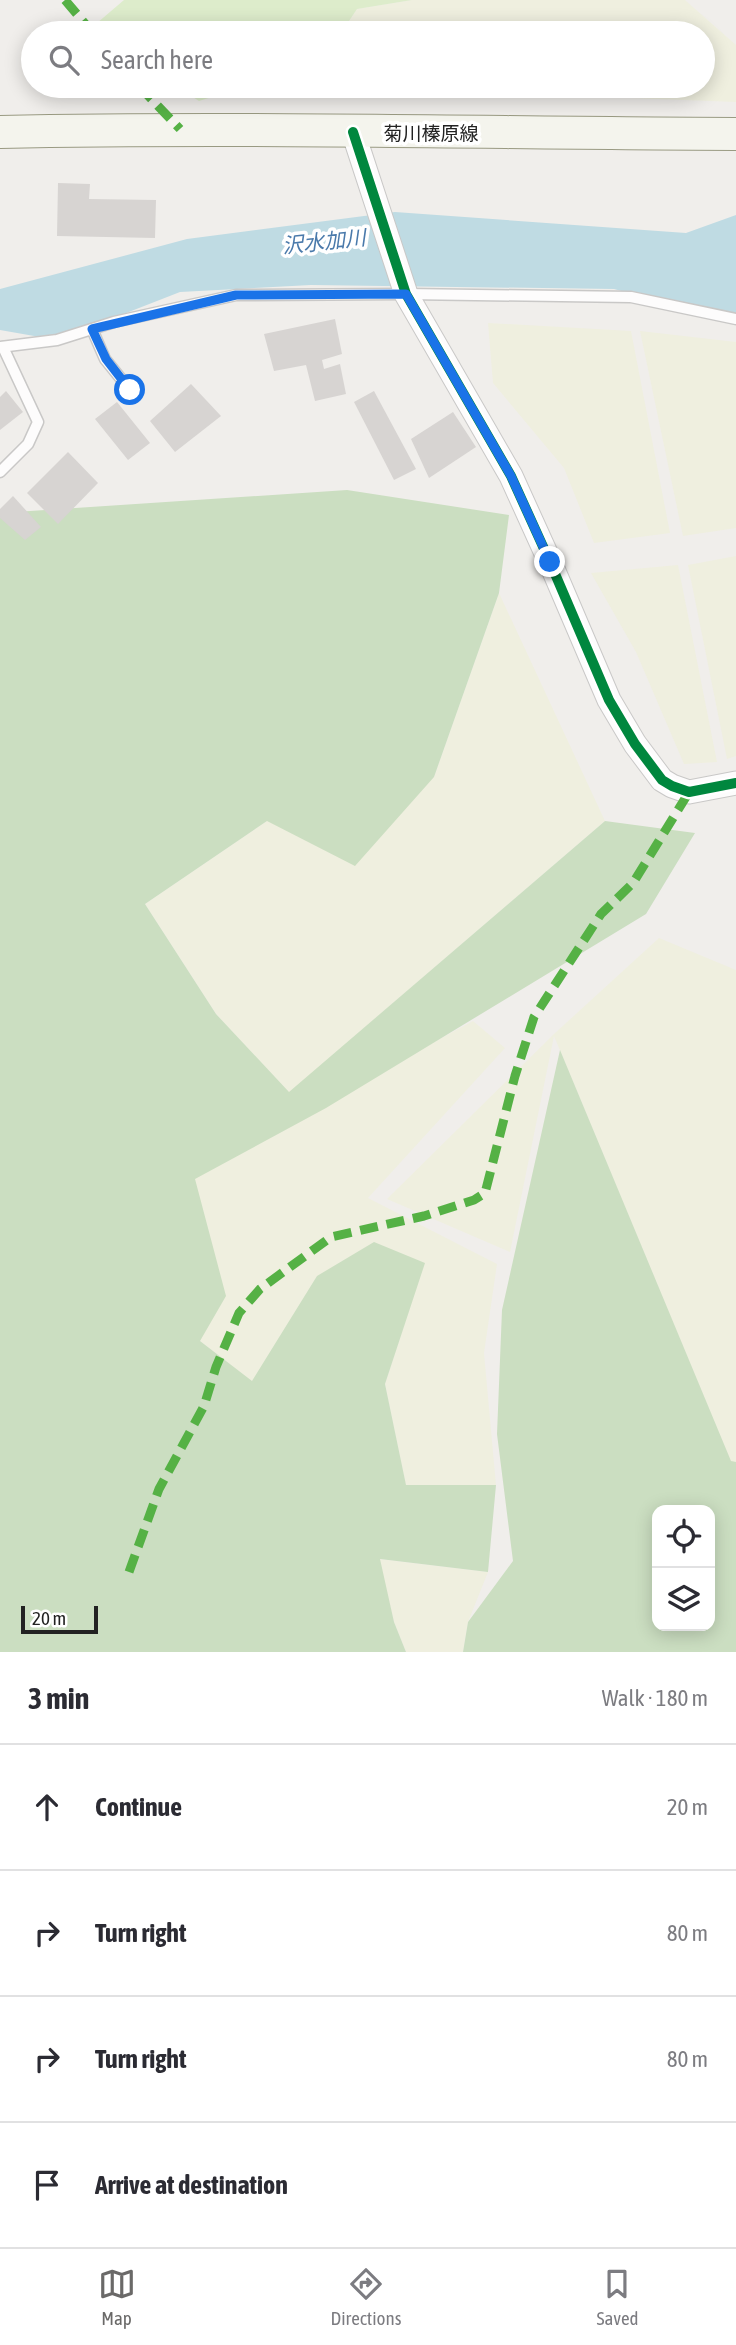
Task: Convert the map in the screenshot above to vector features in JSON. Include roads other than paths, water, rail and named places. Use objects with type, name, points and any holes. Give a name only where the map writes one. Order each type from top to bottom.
[{"type":"main road","name":"菊川榛原線","points":[[0,132],[180,129],[355,138],[736,134]]},
{"type":"street","points":[[355,138],[405,293],[511,476],[609,700],[635,744],[662,780],[689,792],[736,783]]},
{"type":"lane","points":[[0,472],[28,444],[38,422],[2,347],[57,340],[92,329],[236,295],[405,293],[631,298],[736,319]]},
{"type":"lane","points":[[92,329],[106,359],[130,390]]},
{"type":"water","name":"沢水加川","points":[[395,212],[686,233],[736,215],[736,322],[614,289],[311,285],[180,292],[57,340],[0,330],[0,289],[187,239]]}]
